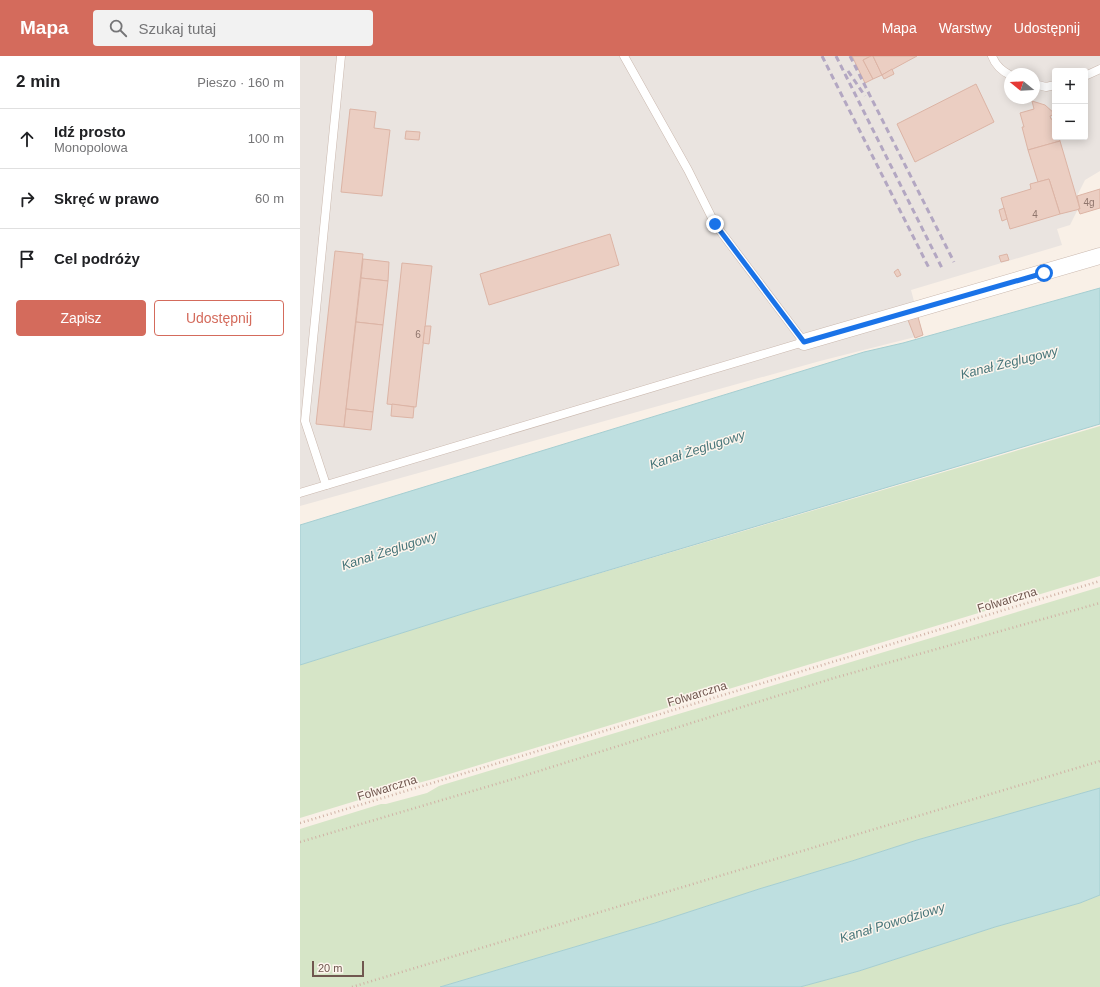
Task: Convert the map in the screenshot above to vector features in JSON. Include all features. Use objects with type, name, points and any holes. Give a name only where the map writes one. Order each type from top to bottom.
[{"type":"street","points":[[804,342],[1100,256]]},
{"type":"lane","points":[[326,485],[305,421],[341,56]]},
{"type":"lane","points":[[300,493],[804,342],[715,224],[688,170],[624,56]]},
{"type":"lane","points":[[992,56],[994,62],[1004,71]]},
{"type":"lane","points":[[1088,75],[1100,69]]},
{"type":"lane","points":[[1040,86],[1046,87],[1052,86]]},
{"type":"path","name":"Folwarczna","points":[[300,823],[1100,582]]},
{"type":"path","points":[[300,842],[520,777],[834,678],[1100,603]]},
{"type":"path","points":[[352,987],[1100,761]]},
{"type":"shaded area","points":[[300,56],[1100,56],[1100,171],[1085,180],[1077,196],[1080,209],[1078,209],[1070,225],[1057,229],[1062,245],[911,290],[923,335],[820,361],[300,506]]},
{"type":"green space","points":[[1100,426],[1100,576],[300,818],[300,665],[475,610]]},
{"type":"green space","points":[[1100,587],[1100,788],[917,840],[655,923],[440,987],[300,987],[300,829],[381,804],[427,793],[439,786]]},
{"type":"green space","points":[[1100,895],[1100,987],[800,987],[859,971],[995,927],[1080,903]]},
{"type":"water","name":"Kanał Żeglugowy","points":[[1100,288],[1100,424],[475,610],[300,665],[300,525],[864,352],[903,343]]},
{"type":"water","name":"Kanał Powodziowy","points":[[1100,788],[1100,895],[1080,903],[995,927],[859,971],[800,987],[440,987],[655,923],[917,840]]},
{"type":"building","points":[[852,56],[871,56],[863,60],[873,79],[865,83]]},
{"type":"building","points":[[873,56],[882,75],[873,79],[863,60]]},
{"type":"building","points":[[873,56],[917,56],[882,75]]},
{"type":"building","points":[[892,69],[894,74],[884,79],[882,75]]},
{"type":"building","points":[[976,84],[994,122],[915,162],[897,124]]},
{"type":"building","points":[[1040,103],[1045,105],[1052,111],[1052,115],[1050,116],[1052,119],[1052,140],[1060,141],[1028,150],[1020,113],[1034,109],[1033,104]]},
{"type":"building","points":[[350,109],[376,112],[374,128],[390,130],[382,196],[341,192]]},
{"type":"building","points":[[406,131],[420,132],[419,140],[405,139]]},
{"type":"building","points":[[1060,141],[1080,209],[1060,214],[1049,179],[1038,182],[1028,150]]},
{"type":"building","points":[[1049,179],[1060,214],[1010,229],[1001,198],[1031,189],[1030,184]]},
{"type":"building","points":[[1100,189],[1100,208],[1080,214],[1077,196]]},
{"type":"building","points":[[1004,208],[1007,219],[1002,221],[999,210]]},
{"type":"building","points":[[610,234],[619,265],[489,305],[480,274]]},
{"type":"building","points":[[335,251],[363,254],[344,427],[316,424]]},
{"type":"building","points":[[1007,254],[1009,260],[1001,262],[999,256]]},
{"type":"building","points":[[363,259],[389,262],[388,281],[361,278]]},
{"type":"building","points":[[402,263],[432,266],[416,407],[387,404]]},
{"type":"building","points":[[898,269],[901,275],[897,277],[894,272]]},
{"type":"building","points":[[361,278],[388,281],[383,325],[356,322]]},
{"type":"building","points":[[918,317],[923,335],[915,338],[908,320]]},
{"type":"building","points":[[356,322],[383,325],[373,412],[346,409]]},
{"type":"building","points":[[425,326],[431,326],[429,344],[423,343]]},
{"type":"building","points":[[392,404],[414,407],[413,418],[391,416]]},
{"type":"building","points":[[346,409],[373,412],[371,430],[344,427]]},
{"type":"railway","points":[[822,56],[929,268]]},
{"type":"railway","points":[[836,56],[942,268]]},
{"type":"railway","points":[[850,56],[954,262]]},
{"type":"railway","points":[[848,71],[865,96]]},
{"type":"route","points":[[715,224],[804,342],[1044,273]]}]
